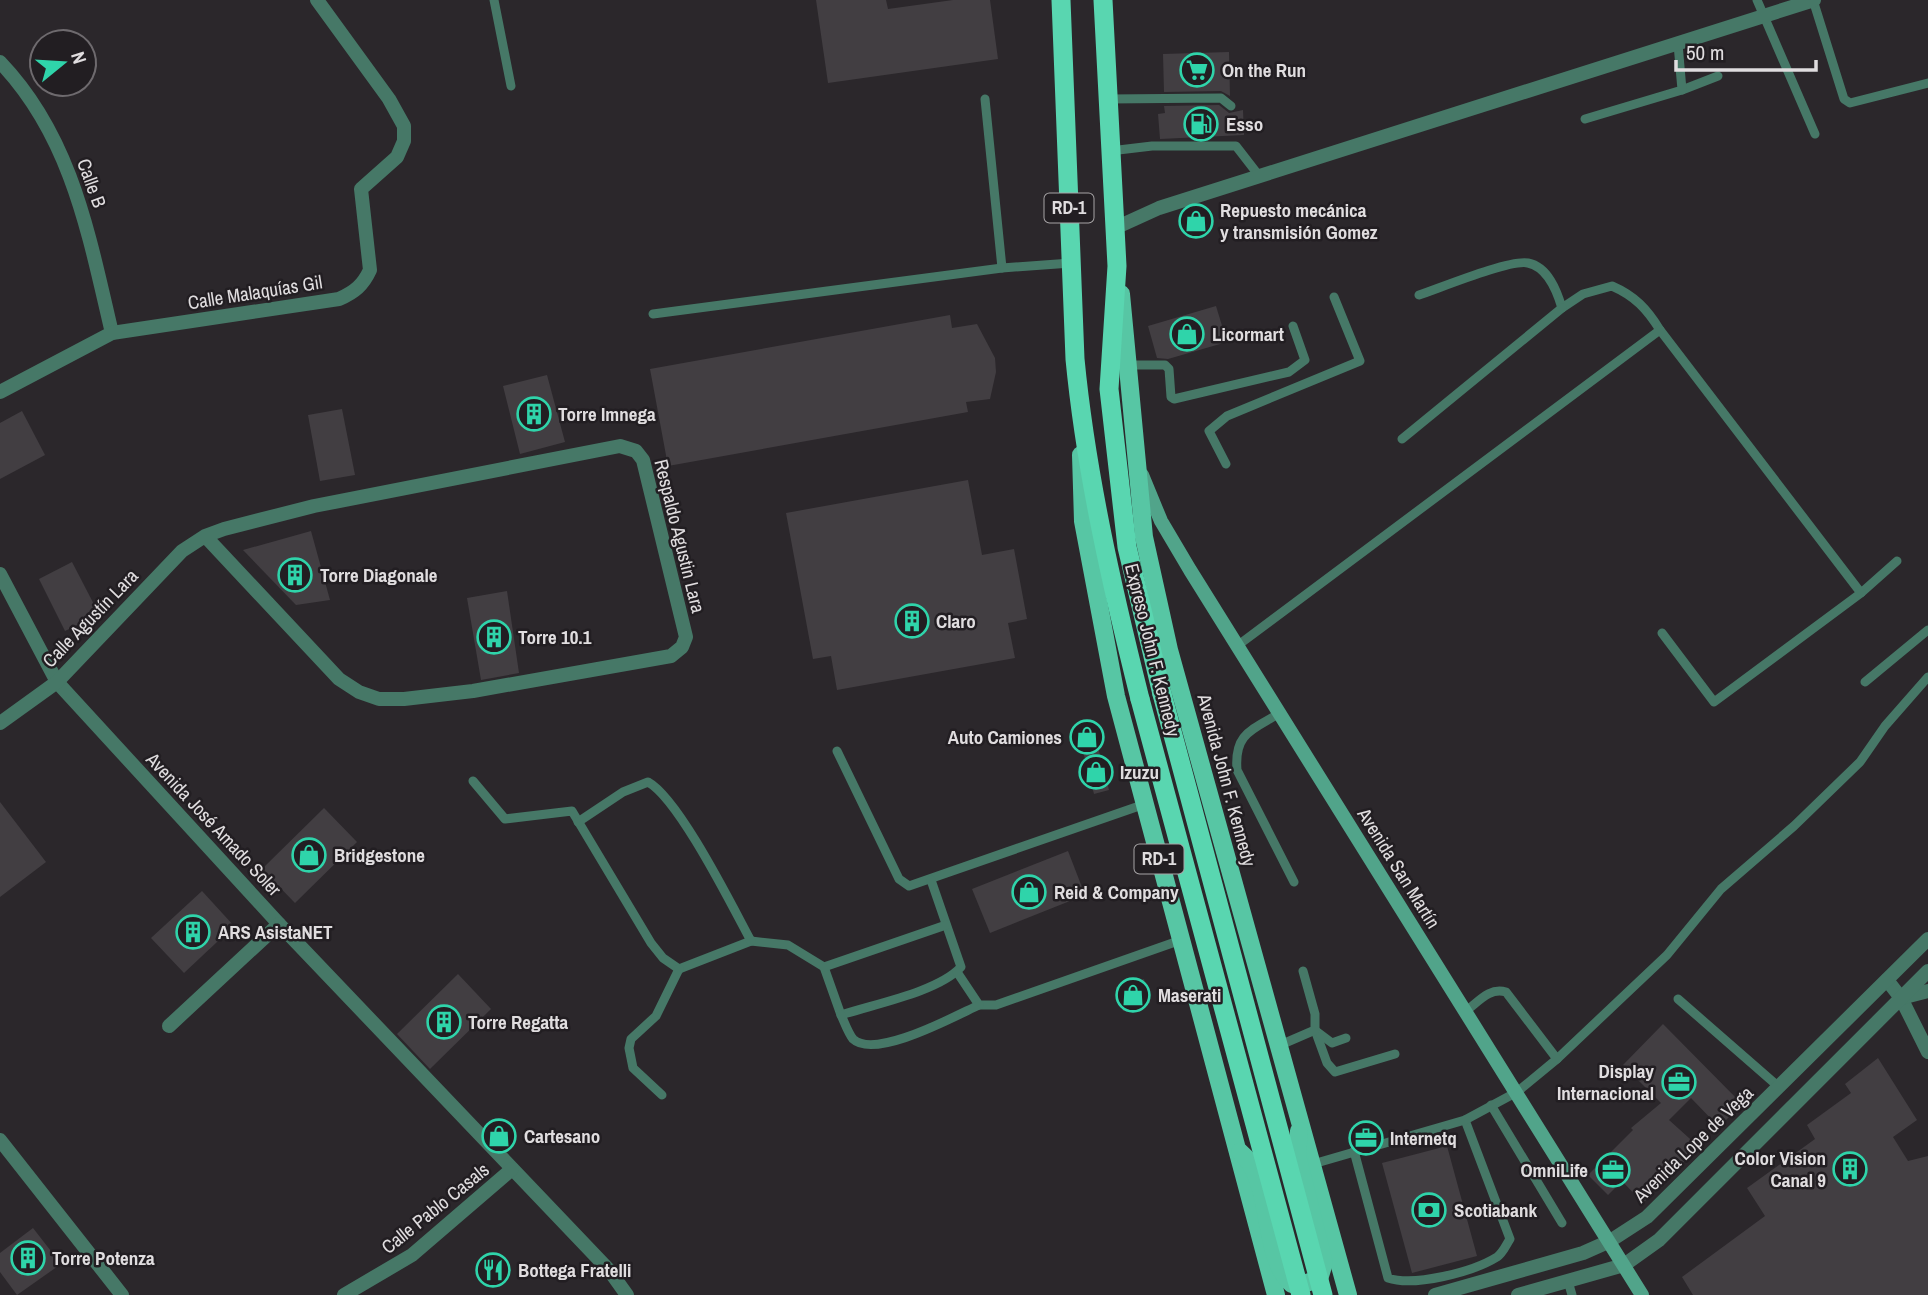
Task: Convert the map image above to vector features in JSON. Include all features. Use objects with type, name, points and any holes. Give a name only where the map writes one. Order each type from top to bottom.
[{"type":"highway","name":"Expreso John F. Kennedy","points":[[1062,0],[1071,263],[1080,416],[1120,620],[1301,1295]]},
{"type":"highway","name":"Expreso John F. Kennedy","points":[[1103,0],[1117,266],[1109,389],[1127,547],[1162,694],[1324,1295]]},
{"type":"main road","name":"Avenida John F. Kennedy","points":[[1117,266],[1129,365],[1134,456],[1144,537],[1169,650],[1348,1295]]},
{"type":"main road","name":"RD-1","points":[[1080,416],[1083,521],[1116,696],[1276,1295]]},
{"type":"main road","name":"Avenida San Martín","points":[[1134,456],[1161,521],[1642,1295]]},
{"type":"main road","points":[[1235,1148],[1247,1158],[1255,1172],[1281,1270],[1292,1284],[1307,1284],[1319,1279],[1324,1264],[1297,1155],[1296,1137],[1301,1128]]},
{"type":"street","name":"Calle Malaquías Gil","points":[[0,392],[112,333],[339,299],[365,282],[370,270],[361,189],[397,157],[404,141],[404,126],[389,99],[317,0]]},
{"type":"street","points":[[1115,228],[1159,208],[1814,0]]},
{"type":"street","name":"Calle B","points":[[0,62],[58,145],[81,199],[112,333]]},
{"type":"street","name":"Respaldo Agustin Lara","points":[[620,446],[636,452],[643,460],[685,637],[682,648],[671,656],[474,691],[379,699],[359,692],[339,679],[205,536],[314,506],[620,446]]},
{"type":"street","name":"Calle Agustín Lara","points":[[0,723],[57,682],[182,551],[205,536]]},
{"type":"street","name":"Avenida José Amado Soler","points":[[0,574],[57,682],[279,924],[609,1270],[627,1295]]},
{"type":"street","points":[[169,1026],[279,924]]},
{"type":"street","name":"Avenida Lope de Vega","points":[[1435,1295],[1583,1253],[1610,1241],[1647,1217],[1928,939]]},
{"type":"street","points":[[1518,1295],[1570,1288],[1624,1265],[1659,1240],[1928,971]]},
{"type":"street","points":[[1887,980],[1901,998],[1928,1052]]},
{"type":"street","points":[[1901,998],[1928,990]]},
{"type":"street","points":[[0,1140],[122,1295]]},
{"type":"street","name":"Calle Pablo Casals","points":[[344,1295],[412,1255],[512,1169]]},
{"type":"lane","points":[[494,0],[511,86]]},
{"type":"lane","points":[[1757,0],[1762,17],[1815,134]]},
{"type":"lane","points":[[1814,0],[1844,99],[1850,103],[1928,83]]},
{"type":"lane","points":[[1678,44],[1682,90]]},
{"type":"lane","points":[[1585,119],[1682,90],[1718,76]]},
{"type":"lane","points":[[1109,99],[1221,98],[1231,106]]},
{"type":"lane","points":[[985,99],[1002,268]]},
{"type":"lane","points":[[1110,151],[1152,146],[1236,146],[1260,177]]},
{"type":"lane","points":[[1419,295],[1508,265],[1527,262],[1541,269],[1549,279],[1562,308]]},
{"type":"lane","points":[[653,314],[1002,268],[1071,263]]},
{"type":"lane","points":[[1402,439],[1562,308],[1583,294],[1612,286],[1632,295],[1648,311],[1861,593]]},
{"type":"lane","points":[[1226,464],[1209,431],[1227,416],[1360,361],[1334,296]]},
{"type":"lane","points":[[1129,365],[1165,365],[1169,369],[1171,397],[1174,399],[1289,372],[1305,360],[1293,326]]},
{"type":"lane","points":[[1237,646],[1660,330]]},
{"type":"lane","points":[[1662,633],[1714,702],[1861,593],[1897,561]]},
{"type":"lane","points":[[1866,682],[1928,630]]},
{"type":"lane","points":[[1313,1164],[1465,1120],[1517,1092],[1557,1059],[1667,955],[1721,889],[1794,826],[1860,762],[1885,726],[1928,677]]},
{"type":"lane","points":[[1280,713],[1240,740],[1236,758],[1237,770],[1294,882]]},
{"type":"lane","points":[[837,751],[899,879],[909,886],[1144,804]]},
{"type":"lane","points":[[472,781],[505,819],[568,810],[578,822],[651,943],[663,958],[679,969]]},
{"type":"lane","points":[[578,822],[635,785],[649,782],[656,786],[682,821],[751,941]]},
{"type":"lane","points":[[841,1014],[936,984],[961,967],[931,880]]},
{"type":"lane","points":[[824,967],[946,925]]},
{"type":"lane","points":[[662,1095],[633,1068],[629,1048],[631,1039],[656,1016],[679,969],[751,941],[788,945],[824,967],[853,1039],[868,1045],[897,1041],[979,1005],[996,1005],[1040,992],[1181,940]]},
{"type":"lane","points":[[1303,971],[1315,1014],[1315,1030],[1327,1063],[1335,1072],[1395,1054]]},
{"type":"lane","points":[[957,972],[979,1005]]},
{"type":"lane","points":[[1466,1011],[1490,992],[1497,989],[1506,992],[1557,1059]]},
{"type":"lane","points":[[1678,999],[1779,1087]]},
{"type":"lane","points":[[1278,1046],[1315,1030]]},
{"type":"lane","points":[[1315,1030],[1332,1043],[1346,1038]]},
{"type":"lane","points":[[1491,1105],[1562,1223]]},
{"type":"lane","points":[[1354,1151],[1388,1278],[1401,1282],[1429,1281],[1496,1258],[1510,1239],[1465,1120]]},
{"type":"lane","points":[[1496,1258],[1501,1276]]},
{"type":"building","points":[[816,0],[886,0],[888,9],[953,0],[990,0],[998,59],[828,83]]},
{"type":"building","name":"On the Run","points":[[1229,52],[1230,96],[1221,91],[1164,92],[1163,54]]},
{"type":"building","name":"Esso","points":[[1219,105],[1229,113],[1243,110],[1244,135],[1160,139],[1158,114],[1165,113],[1164,106]]},
{"type":"building","name":"Licormart","points":[[1216,306],[1227,342],[1168,359],[1157,358],[1148,326]]},
{"type":"building","points":[[950,315],[952,328],[977,324],[995,358],[996,372],[990,399],[966,402],[968,412],[668,466],[650,369]]},
{"type":"building","name":"Torre Imnega","points":[[547,375],[565,442],[520,454],[503,386]]},
{"type":"building","points":[[342,409],[355,475],[320,481],[308,415]]},
{"type":"building","points":[[22,411],[45,455],[0,479],[0,423]]},
{"type":"building","name":"Claro","points":[[968,480],[982,555],[1014,549],[1027,619],[1008,623],[1015,658],[837,690],[831,656],[813,659],[786,513]]},
{"type":"building","name":"Torre Diagonale","points":[[311,531],[330,600],[296,605],[243,550]]},
{"type":"building","points":[[72,562],[99,614],[65,631],[39,579]]},
{"type":"building","name":"Torre 10.1","points":[[507,591],[519,673],[481,680],[467,598]]},
{"type":"building","points":[[1091,720],[1109,790],[1094,794],[1076,724]]},
{"type":"building","points":[[0,802],[46,862],[0,897]]},
{"type":"building","name":"Bridgestone","points":[[324,808],[357,842],[295,903],[262,869]]},
{"type":"building","name":"Reid & Company","points":[[1068,851],[1085,895],[990,933],[972,889]]},
{"type":"building","name":"ARS AsistaNET","points":[[202,891],[234,926],[184,973],[151,938]]},
{"type":"building","name":"Torre Regatta","points":[[458,974],[491,1009],[430,1069],[397,1034]]},
{"type":"building","name":"Maserati","points":[[1144,979],[1150,1003],[1123,1011],[1116,987]]},
{"type":"building","points":[[1663,1024],[1742,1104],[1719,1127],[1691,1098],[1669,1120],[1699,1147],[1643,1203],[1622,1181],[1608,1195],[1588,1175],[1633,1130],[1631,1128],[1661,1103],[1623,1065]]},
{"type":"building","name":"Color Vision Canal 9","points":[[1878,1058],[1917,1120],[1893,1137],[1908,1161],[1928,1156],[1928,1295],[1693,1295],[1682,1277],[1765,1216],[1747,1188],[1815,1139],[1807,1125],[1851,1093],[1845,1084]]},
{"type":"building","name":"Scotiabank","points":[[1447,1146],[1477,1256],[1412,1273],[1382,1163]]},
{"type":"building","name":"Torre Potenza","points":[[33,1228],[61,1264],[17,1295],[0,1272],[0,1253]]},
{"type":"place","name":"On the Run","points":[[1197,70]]},
{"type":"place","name":"Esso","points":[[1201,124]]},
{"type":"place","name":"Repuesto mecánica y transmisión Gomez","points":[[1196,221]]},
{"type":"place","name":"Licormart","points":[[1187,334]]},
{"type":"place","name":"Torre Imnega","points":[[534,414]]},
{"type":"place","name":"Torre Diagonale","points":[[295,575]]},
{"type":"place","name":"Claro","points":[[912,621]]},
{"type":"place","name":"Torre 10.1","points":[[494,637]]},
{"type":"place","name":"Auto Camiones","points":[[1087,737]]},
{"type":"place","name":"Izuzu","points":[[1096,772]]},
{"type":"place","name":"Bridgestone","points":[[309,855]]},
{"type":"place","name":"Reid & Company","points":[[1029,892]]},
{"type":"place","name":"ARS AsistaNET","points":[[193,932]]},
{"type":"place","name":"Maserati","points":[[1133,995]]},
{"type":"place","name":"Torre Regatta","points":[[444,1022]]},
{"type":"place","name":"Display Internacional","points":[[1679,1082]]},
{"type":"place","name":"Cartesano","points":[[499,1136]]},
{"type":"place","name":"Internetq","points":[[1366,1138]]},
{"type":"place","name":"Color Vision Canal 9","points":[[1850,1169]]},
{"type":"place","name":"OmniLife","points":[[1613,1170]]},
{"type":"place","name":"Scotiabank","points":[[1429,1210]]},
{"type":"place","name":"Torre Potenza","points":[[28,1258]]},
{"type":"place","name":"Bottega Fratelli","points":[[493,1270]]}]
